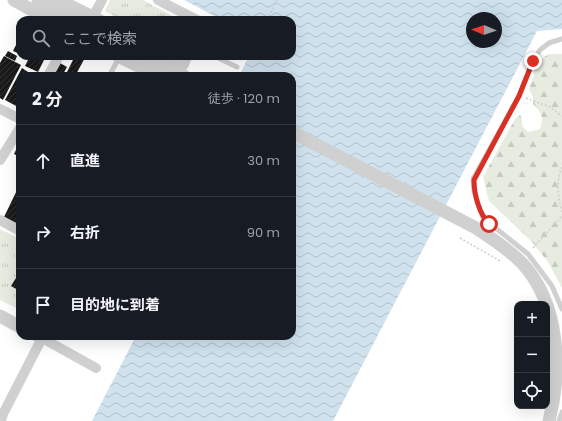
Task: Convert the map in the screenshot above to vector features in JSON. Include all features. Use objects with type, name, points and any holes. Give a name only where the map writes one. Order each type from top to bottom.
[{"type":"street","points":[[14,0],[43,16]]},
{"type":"street","points":[[38,0],[69,16]]},
{"type":"street","points":[[58,0],[88,16]]},
{"type":"street","points":[[95,16],[102,0]]},
{"type":"street","points":[[158,0],[189,16]]},
{"type":"street","points":[[50,72],[57,60]]},
{"type":"street","points":[[127,60],[150,72]]},
{"type":"street","points":[[163,60],[184,65]]},
{"type":"street","points":[[0,109],[16,117]]},
{"type":"street","points":[[0,160],[16,134]]},
{"type":"street","points":[[296,134],[476,228],[503,246],[523,264],[538,286],[551,310],[558,335],[560,364],[558,389],[549,421]]},
{"type":"street","points":[[0,220],[16,229]]},
{"type":"street","points":[[0,316],[16,325]]},
{"type":"street","points":[[1,421],[3,414],[40,340]]},
{"type":"street","points":[[46,340],[96,368]]},
{"type":"lane","points":[[562,39],[549,43],[540,50],[533,61],[519,96],[479,168],[474,180],[483,218],[528,254],[552,286],[562,309]]},
{"type":"lane","points":[[111,72],[117,60]]},
{"type":"lane","points":[[222,60],[237,67]]},
{"type":"lane","points":[[559,421],[562,412]]},
{"type":"path","points":[[269,16],[277,0]]},
{"type":"path","points":[[519,96],[550,107],[562,116]]},
{"type":"path","points":[[562,167],[558,184],[558,201],[562,212]]},
{"type":"path","points":[[528,254],[562,216]]},
{"type":"path","points":[[460,238],[500,261]]},
{"type":"green space","points":[[110,0],[143,0],[173,16],[114,16],[105,11]]},
{"type":"green space","points":[[548,54],[562,54],[562,288],[548,262],[532,242],[489,201],[483,177],[515,119],[520,115],[522,118],[522,126],[528,132],[540,129],[542,118],[533,104],[533,97],[529,89],[538,62]]},
{"type":"green space","points":[[0,229],[16,237],[16,308],[0,300]]},
{"type":"water","points":[[184,0],[562,0],[562,29],[537,31],[333,421],[92,421],[134,340],[296,340],[296,72],[241,72],[247,60],[296,60],[296,16],[214,16]]},
{"type":"building","points":[[16,45],[16,52],[13,51]]},
{"type":"building","points":[[8,51],[16,55],[16,58],[15,61],[5,56]]},
{"type":"building","points":[[4,56],[21,65],[16,72],[3,100],[0,98],[0,63]]},
{"type":"building","points":[[28,60],[44,60],[38,72],[25,66]]},
{"type":"building","points":[[73,60],[84,60],[77,72],[67,72]]},
{"type":"building","points":[[60,63],[67,67],[64,72],[55,72]]},
{"type":"building","points":[[22,68],[28,72],[20,72]]},
{"type":"building","points":[[16,79],[16,106],[5,100]]},
{"type":"building","points":[[16,192],[16,223],[4,217]]},
{"type":"building","points":[[16,278],[16,289],[11,286]]},
{"type":"route","points":[[489,224],[483,218],[474,191],[474,180],[479,168],[519,96],[533,61]]}]
